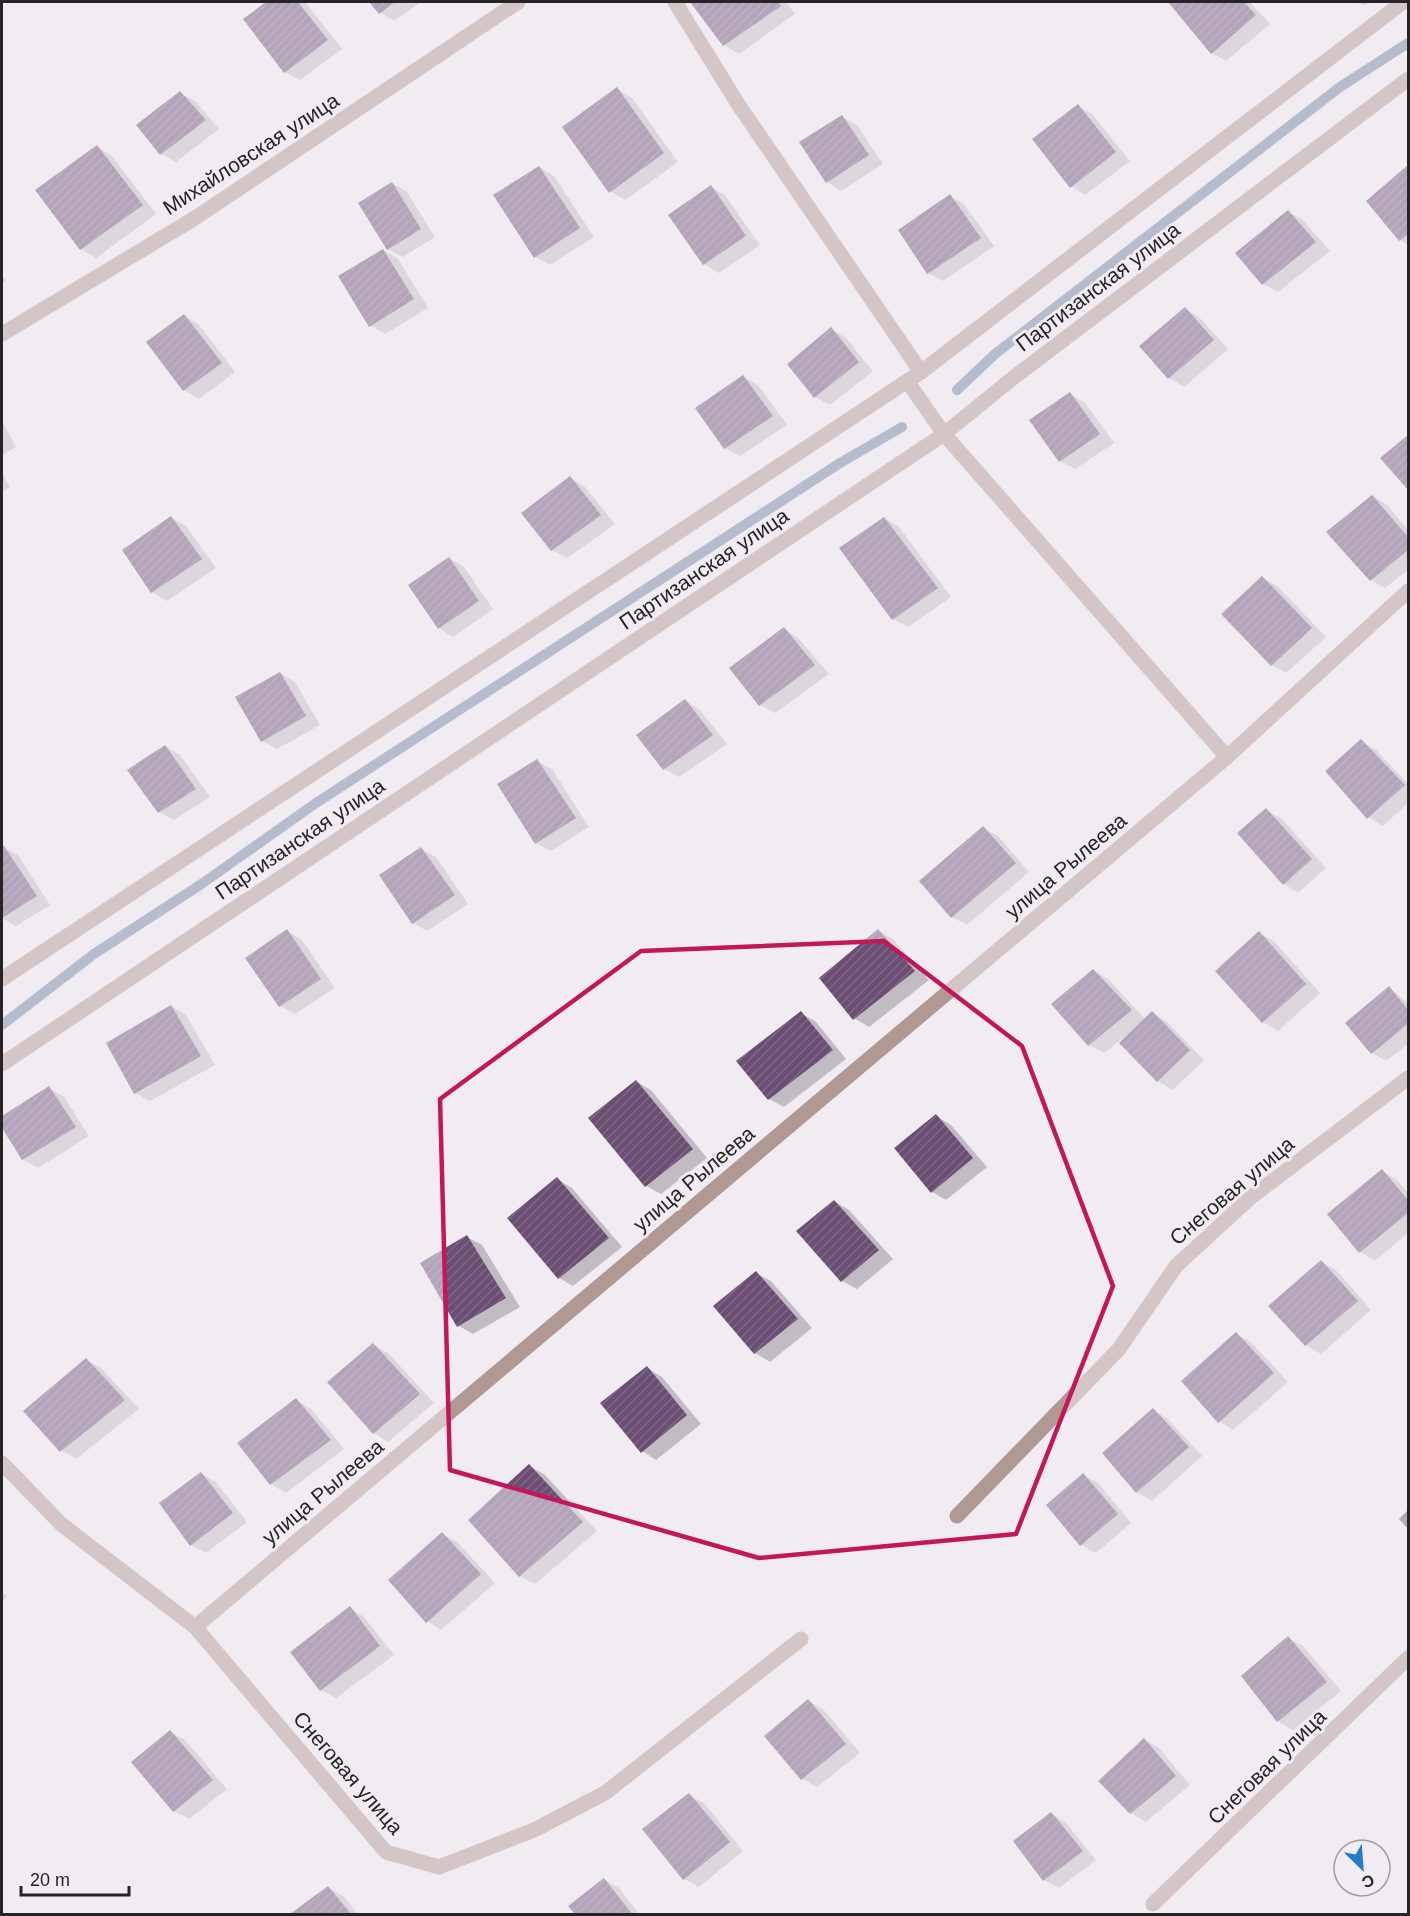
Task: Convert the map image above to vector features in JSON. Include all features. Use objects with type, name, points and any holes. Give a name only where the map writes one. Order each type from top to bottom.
[{"type":"street","name":"Михайловская улица","points":[[2,334],[195,218],[518,2]]},
{"type":"street","points":[[675,2],[738,104],[921,372]]},
{"type":"street","name":"Партизанская улица","points":[[2,979],[921,372],[1403,2]]},
{"type":"street","name":"Партизанская улица","points":[[2,1064],[944,434],[1013,378],[1408,79]]},
{"type":"street","points":[[907,381],[944,434],[1227,758]]},
{"type":"street","name":"улица Рылеева","points":[[195,1627],[1227,758],[1408,591]]},
{"type":"street","name":"Снеговая улица","points":[[957,1516],[1119,1349],[1176,1266],[1250,1198],[1408,1078]]},
{"type":"street","points":[[2,1463],[61,1524],[195,1627]]},
{"type":"street","name":"Снеговая улица","points":[[195,1627],[386,1852],[439,1867],[534,1830],[605,1793],[801,1639]]},
{"type":"street","name":"Снеговая улица","points":[[1153,1904],[1408,1658]]},
{"type":"highlighted area","points":[[884,941],[1022,1046],[1113,1286],[1016,1534],[759,1558],[450,1470],[440,1099],[641,951]]},
{"type":"building","points":[[266,2],[298,2],[328,40],[284,73],[243,19]]},
{"type":"building","points":[[369,2],[395,2],[379,14]]},
{"type":"building","points":[[690,2],[778,2],[781,6],[723,46]]},
{"type":"building","points":[[1168,2],[1244,2],[1256,15],[1211,54]]},
{"type":"building","points":[[617,87],[664,153],[609,193],[562,127]]},
{"type":"building","points":[[180,91],[206,120],[160,155],[136,125]]},
{"type":"building","points":[[1078,104],[1116,152],[1070,188],[1032,139]]},
{"type":"building","points":[[842,115],[869,155],[826,183],[799,142]]},
{"type":"building","points":[[97,145],[143,205],[80,250],[35,190]]},
{"type":"building","points":[[1408,165],[1408,234],[1399,241],[1366,201]]},
{"type":"building","points":[[539,166],[580,228],[534,258],[493,195]]},
{"type":"building","points":[[392,182],[421,229],[387,250],[358,203]]},
{"type":"building","points":[[711,185],[746,236],[703,265],[668,215]]},
{"type":"building","points":[[950,194],[981,238],[927,274],[898,230]]},
{"type":"building","points":[[1288,210],[1316,242],[1262,285],[1235,253]]},
{"type":"building","points":[[383,249],[414,299],[369,327],[338,276]]},
{"type":"building","points":[[1185,307],[1214,340],[1168,379],[1139,346]]},
{"type":"building","points":[[184,314],[222,363],[183,391],[146,342]]},
{"type":"building","points":[[831,327],[859,362],[814,398],[787,364]]},
{"type":"building","points":[[743,375],[773,416],[724,449],[695,408]]},
{"type":"building","points":[[1070,392],[1100,434],[1059,462],[1029,420]]},
{"type":"building","points":[[1408,435],[1408,490],[1380,458]]},
{"type":"building","points":[[570,476],[601,515],[551,551],[521,513]]},
{"type":"building","points":[[1372,495],[1408,537],[1408,550],[1370,581],[1326,532]]},
{"type":"building","points":[[171,516],[202,559],[151,593],[122,550]]},
{"type":"building","points":[[884,517],[938,588],[892,620],[839,548]]},
{"type":"building","points":[[449,557],[479,601],[438,629],[408,585]]},
{"type":"building","points":[[1262,576],[1312,628],[1271,666],[1221,614]]},
{"type":"building","points":[[784,627],[815,665],[759,706],[729,668]]},
{"type":"building","points":[[280,672],[306,716],[261,742],[235,697]]},
{"type":"building","points":[[685,699],[713,735],[663,770],[636,735]]},
{"type":"building","points":[[1361,739],[1405,785],[1367,819],[1325,771]]},
{"type":"building","points":[[165,745],[196,789],[158,813],[127,770]]},
{"type":"building","points":[[537,759],[576,818],[535,844],[497,784]]},
{"type":"building","points":[[1266,808],[1312,859],[1283,885],[1237,833]]},
{"type":"building","points":[[983,826],[1016,863],[951,918],[919,881]]},
{"type":"building","points":[[2,843],[37,896],[2,918]]},
{"type":"building","points":[[421,847],[455,895],[412,924],[379,875]]},
{"type":"building","points":[[287,929],[321,979],[279,1007],[245,958]]},
{"type":"building","points":[[878,929],[915,971],[853,1020],[819,978]]},
{"type":"building","points":[[1259,931],[1306,984],[1262,1023],[1215,971]]},
{"type":"building","points":[[1093,969],[1132,1010],[1088,1046],[1051,1004]]},
{"type":"building","points":[[1389,986],[1408,1010],[1408,1024],[1371,1054],[1345,1023]]},
{"type":"building","points":[[171,1005],[201,1056],[134,1094],[106,1043]]},
{"type":"building","points":[[801,1011],[833,1050],[768,1100],[736,1061]]},
{"type":"building","points":[[1152,1011],[1190,1050],[1157,1082],[1119,1043]]},
{"type":"building","points":[[636,1080],[693,1149],[645,1187],[588,1118]]},
{"type":"building","points":[[49,1086],[76,1127],[22,1160],[2,1128],[2,1116]]},
{"type":"building","points":[[936,1114],[973,1158],[931,1193],[894,1148]]},
{"type":"building","points":[[1382,1169],[1408,1200],[1408,1213],[1359,1253],[1327,1214]]},
{"type":"building","points":[[557,1177],[609,1238],[558,1279],[507,1218]]},
{"type":"building","points":[[834,1200],[879,1250],[841,1282],[796,1231]]},
{"type":"building","points":[[467,1235],[506,1298],[457,1327],[420,1263]]},
{"type":"building","points":[[1321,1260],[1358,1301],[1305,1346],[1268,1306]]},
{"type":"building","points":[[756,1271],[798,1319],[754,1354],[713,1306]]},
{"type":"building","points":[[1236,1332],[1274,1373],[1218,1423],[1181,1381]]},
{"type":"building","points":[[373,1343],[420,1394],[373,1434],[327,1382]]},
{"type":"building","points":[[86,1358],[125,1400],[60,1452],[23,1411]]},
{"type":"building","points":[[647,1366],[687,1415],[641,1453],[600,1403]]},
{"type":"building","points":[[296,1398],[331,1440],[270,1485],[237,1443]]},
{"type":"building","points":[[1153,1408],[1189,1447],[1136,1493],[1102,1453]]},
{"type":"building","points":[[529,1464],[583,1522],[519,1577],[468,1520]]},
{"type":"building","points":[[201,1472],[233,1513],[190,1546],[159,1503]]},
{"type":"building","points":[[1083,1473],[1118,1514],[1080,1546],[1046,1505]]},
{"type":"building","points":[[1408,1510],[1408,1529],[1399,1519]]},
{"type":"building","points":[[442,1532],[481,1574],[426,1623],[388,1580]]},
{"type":"building","points":[[350,1606],[380,1646],[320,1691],[290,1652]]},
{"type":"building","points":[[1288,1636],[1327,1682],[1277,1722],[1241,1676]]},
{"type":"building","points":[[808,1699],[846,1744],[801,1780],[764,1736]]},
{"type":"building","points":[[170,1730],[213,1780],[173,1812],[131,1762]]},
{"type":"building","points":[[1144,1738],[1176,1776],[1130,1814],[1098,1781]]},
{"type":"building","points":[[689,1793],[730,1842],[683,1880],[642,1829]]},
{"type":"building","points":[[1051,1812],[1083,1851],[1043,1881],[1013,1841]]},
{"type":"building","points":[[604,1878],[632,1914],[575,1914],[568,1906]]},
{"type":"building","points":[[328,1886],[351,1914],[290,1914]]},
{"type":"waterway","points":[[957,390],[995,354],[1340,87],[1408,43]]},
{"type":"waterway","points":[[2,1025],[94,954],[203,883],[316,803],[840,463],[902,427]]}]
